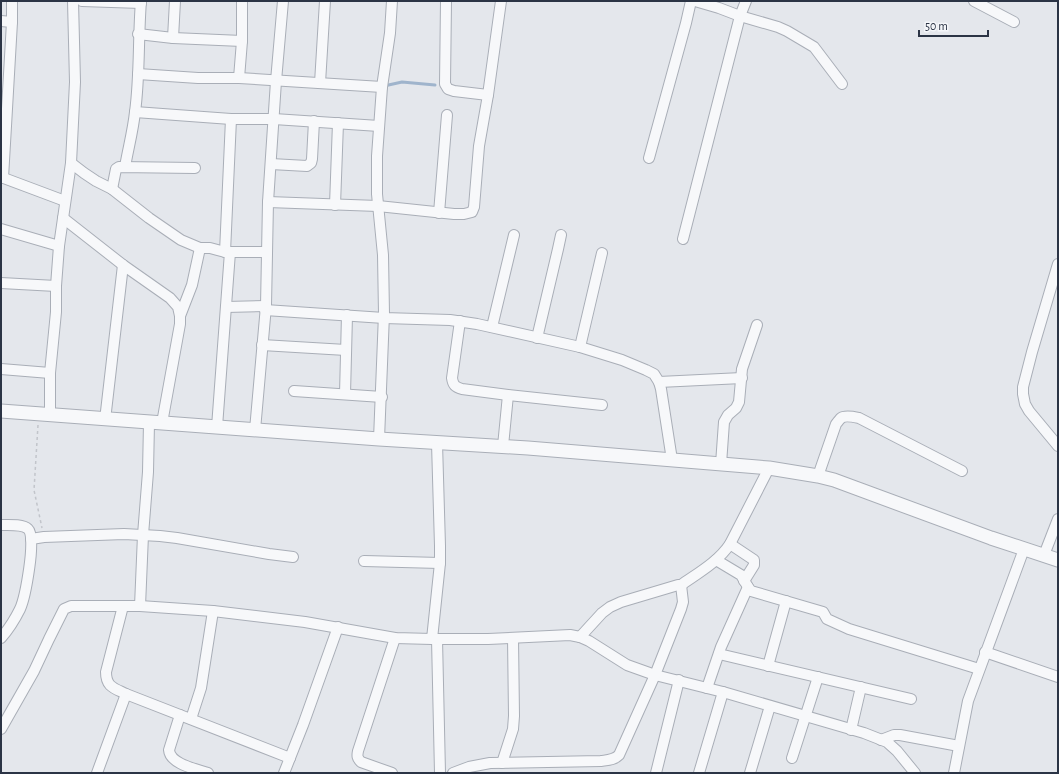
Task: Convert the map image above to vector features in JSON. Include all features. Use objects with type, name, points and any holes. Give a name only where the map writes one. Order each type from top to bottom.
[{"type":"street","points":[[12,1],[12,22],[5,79],[2,177],[65,202]]},
{"type":"street","points":[[46,415],[56,312],[59,246],[71,163],[74,82],[73,1]]},
{"type":"street","points":[[82,1],[141,2],[138,34],[138,74],[135,112],[125,167]]},
{"type":"street","points":[[173,38],[175,1]]},
{"type":"street","points":[[239,78],[242,41],[242,1]]},
{"type":"street","points":[[255,430],[265,308],[268,202],[283,1]]},
{"type":"street","points":[[320,83],[325,1]]},
{"type":"street","points":[[379,439],[382,397],[384,318],[383,255],[378,206],[377,156],[382,87],[390,33],[392,1]]},
{"type":"street","points":[[446,1],[445,84],[448,89],[454,91],[488,95]]},
{"type":"street","points":[[268,202],[378,206],[464,214],[472,212],[474,207],[479,146],[488,95],[501,1]]},
{"type":"street","points":[[649,158],[686,23],[697,1],[787,31],[814,47],[842,84]]},
{"type":"street","points":[[683,239],[740,16],[746,1]]},
{"type":"street","points":[[974,1],[1014,22]]},
{"type":"street","points":[[1,21],[12,22]]},
{"type":"street","points":[[138,34],[173,38],[242,41]]},
{"type":"street","points":[[138,74],[198,78],[239,78],[382,87]]},
{"type":"street","points":[[135,112],[231,119],[274,119],[379,126]]},
{"type":"street","points":[[438,212],[447,115]]},
{"type":"street","points":[[217,427],[226,307],[231,119]]},
{"type":"street","points":[[271,164],[307,166],[311,164],[314,121]]},
{"type":"street","points":[[335,205],[338,123]]},
{"type":"street","points":[[71,163],[96,181],[112,189],[180,240],[200,248],[210,248],[228,252],[267,252]]},
{"type":"street","points":[[112,189],[116,169],[119,167],[195,168]]},
{"type":"street","points":[[63,218],[123,265],[170,298],[178,306],[180,324],[162,424]]},
{"type":"street","points":[[1,229],[59,246]]},
{"type":"street","points":[[492,327],[514,235]]},
{"type":"street","points":[[537,338],[561,235]]},
{"type":"street","points":[[180,316],[192,284],[200,248]]},
{"type":"street","points":[[580,347],[602,253]]},
{"type":"street","points":[[1058,264],[1032,352],[1023,387],[1023,394],[1025,404],[1029,411],[1058,446]]},
{"type":"street","points":[[105,420],[123,265]]},
{"type":"street","points":[[1,283],[56,286]]},
{"type":"street","points":[[226,307],[265,308],[384,318],[460,321],[580,347],[622,360],[654,374],[659,382],[672,460]]},
{"type":"street","points":[[346,394],[347,315]]},
{"type":"street","points":[[460,321],[452,378],[453,384],[456,387],[508,395],[602,405]]},
{"type":"street","points":[[721,464],[724,422],[740,402],[742,370],[757,325]]},
{"type":"street","points":[[262,345],[346,350]]},
{"type":"street","points":[[1,369],[50,373]]},
{"type":"street","points":[[659,382],[742,378]]},
{"type":"street","points":[[294,390],[382,397]]},
{"type":"street","points":[[503,446],[508,395]]},
{"type":"street","points":[[1,412],[437,443],[503,446],[768,468],[834,480],[1058,560]]},
{"type":"street","points":[[818,476],[836,424],[840,418],[845,417],[859,418],[962,471]]},
{"type":"street","points":[[140,606],[143,535],[148,472],[149,423]]},
{"type":"street","points":[[437,443],[440,563],[435,639],[440,773]]},
{"type":"street","points":[[580,637],[610,607],[621,602],[681,585],[724,553],[768,468]]},
{"type":"street","points":[[1044,555],[1058,519]]},
{"type":"street","points":[[1,525],[24,526],[31,533],[32,546],[25,592],[20,609],[1,638]]},
{"type":"street","points":[[31,539],[44,537],[124,534],[143,535],[177,538],[293,557]]},
{"type":"street","points":[[707,688],[754,565],[754,560],[730,544]]},
{"type":"street","points":[[954,773],[968,701],[1024,549]]},
{"type":"street","points":[[716,560],[741,574],[751,591],[823,612],[827,618],[849,629],[979,669]]},
{"type":"street","points":[[364,561],[440,563]]},
{"type":"street","points":[[453,773],[469,767],[490,763],[601,761],[612,760],[620,755],[655,675],[683,602],[681,585]]},
{"type":"street","points":[[768,666],[786,601]]},
{"type":"street","points":[[1,729],[34,671],[64,609],[71,606],[140,606],[213,611],[305,622],[396,638],[488,639],[570,635],[580,637],[627,665],[655,675],[723,692],[864,733],[887,742],[897,751],[915,773]]},
{"type":"street","points":[[123,606],[106,672],[106,679],[110,686],[126,694],[290,758]]},
{"type":"street","points":[[191,719],[201,688],[213,611]]},
{"type":"street","points":[[284,773],[338,627]]},
{"type":"street","points":[[392,773],[361,762],[357,755],[396,638]]},
{"type":"street","points":[[502,762],[513,729],[513,638]]},
{"type":"street","points":[[986,652],[1058,677]]},
{"type":"street","points":[[719,654],[911,699]]},
{"type":"street","points":[[792,758],[818,677]]},
{"type":"street","points":[[656,773],[679,680]]},
{"type":"street","points":[[851,730],[861,687]]},
{"type":"street","points":[[699,773],[723,692]]},
{"type":"street","points":[[97,773],[126,694]]},
{"type":"street","points":[[750,773],[770,706]]},
{"type":"street","points":[[180,715],[169,754],[171,758],[177,762],[208,773]]},
{"type":"street","points":[[881,740],[894,735],[900,735],[959,746]]},
{"type":"path","points":[[44,537],[34,490],[39,422],[46,415]]},
{"type":"waterway","points":[[384,86],[402,82],[435,85]]}]
